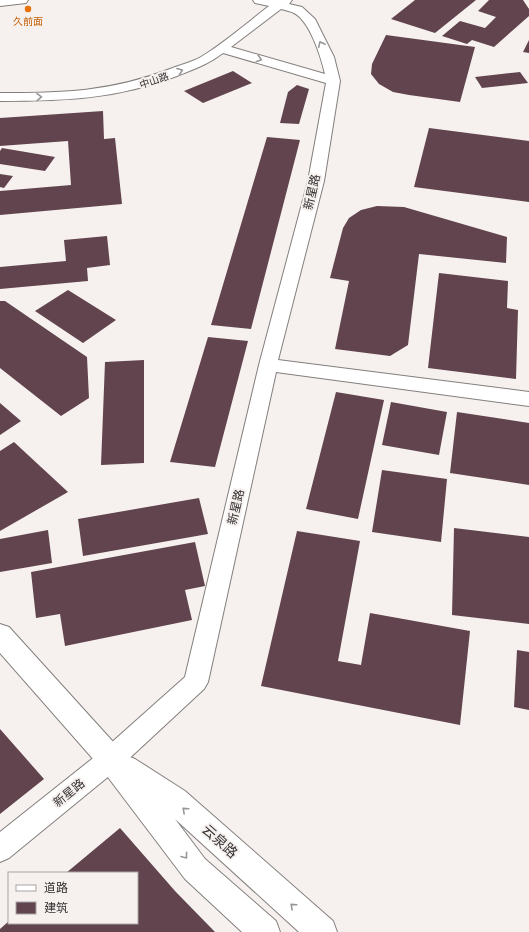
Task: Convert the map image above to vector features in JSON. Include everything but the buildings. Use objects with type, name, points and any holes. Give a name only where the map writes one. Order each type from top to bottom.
[{"type":"main road","name":"云泉路","points":[[0,635],[110,759],[195,869],[265,932]]},
{"type":"main road","name":"云泉路","points":[[110,759],[174,801],[322,932]]},
{"type":"street","points":[[0,2],[22,0]]},
{"type":"street","points":[[259,0],[282,3],[298,10],[309,19],[327,57],[334,81]]},
{"type":"street","name":"中山路","points":[[0,97],[56,96],[131,88],[205,60],[282,3]]},
{"type":"street","points":[[221,48],[334,81]]},
{"type":"street","name":"新星路","points":[[0,849],[110,759],[196,682],[268,365],[316,181],[334,81]]},
{"type":"street","points":[[268,365],[529,399]]},
{"type":"place","name":"久前面","points":[[28,9]]}]
